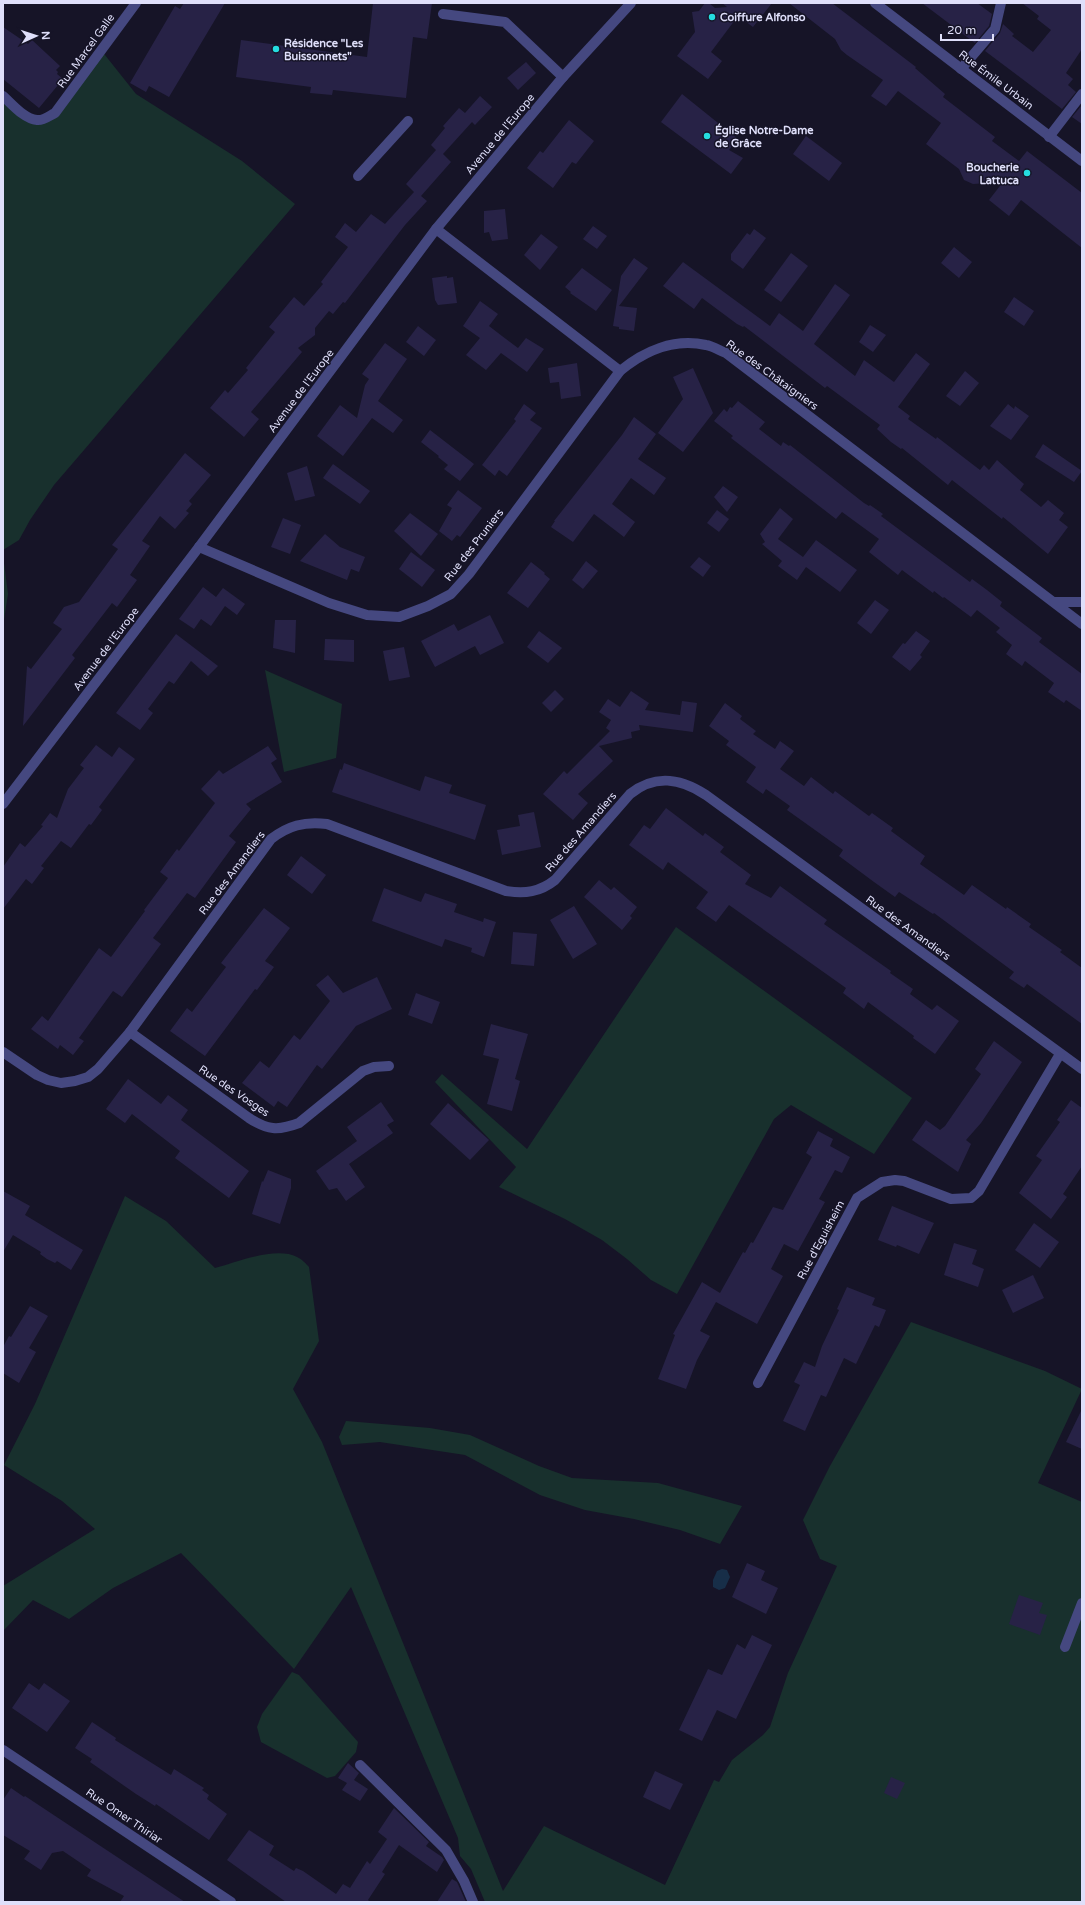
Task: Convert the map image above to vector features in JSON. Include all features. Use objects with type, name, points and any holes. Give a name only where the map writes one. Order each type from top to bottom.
[{"type":"street","name":"Rue Marcel Galle","points":[[3,96],[23,114],[36,120],[45,119],[54,113],[136,3]]},
{"type":"street","name":"Avenue de l'Europe","points":[[3,804],[199,547],[436,229],[563,77],[632,3]]},
{"type":"street","name":"Rue Émile Urbain","points":[[875,3],[1082,162]]},
{"type":"street","points":[[961,69],[995,30],[1001,3]]},
{"type":"street","points":[[443,14],[505,22],[563,77]]},
{"type":"street","points":[[1050,137],[1082,94]]},
{"type":"street","points":[[358,176],[408,121]]},
{"type":"street","points":[[436,229],[620,371]]},
{"type":"street","name":"Rue des Châtaigniers","points":[[620,371],[635,358],[651,350],[668,345],[688,343],[707,345],[726,354],[1082,624]]},
{"type":"street","name":"Rue des Pruniers","points":[[199,547],[329,603],[367,615],[399,617],[428,606],[451,594],[469,574],[620,371]]},
{"type":"street","points":[[1054,602],[1082,602]]},
{"type":"street","name":"Rue des Amandiers","points":[[3,1052],[24,1067],[48,1080],[61,1083],[88,1077],[98,1069],[130,1032],[271,839],[281,831],[303,823],[326,824],[506,891],[527,893],[548,886],[555,880],[630,794],[641,785],[665,781],[685,784],[706,795],[1082,1069]]},
{"type":"street","name":"Rue des Vosges","points":[[130,1032],[249,1118],[260,1125],[272,1129],[287,1128],[299,1123],[363,1071],[374,1067],[389,1066]]},
{"type":"street","name":"Rue d'Eguisheim","points":[[758,1383],[857,1198],[882,1182],[894,1180],[904,1181],[951,1199],[971,1198],[979,1191],[1060,1054]]},
{"type":"street","points":[[1065,1647],[1082,1603]]},
{"type":"street","name":"Rue Omer Thiriar","points":[[3,1750],[231,1902]]},
{"type":"street","points":[[360,1765],[446,1850],[464,1881],[473,1902]]},
{"type":"green space","points":[[101,50],[136,94],[242,161],[295,204],[54,485],[30,520],[19,540],[3,550],[3,96],[23,114],[45,119]]},
{"type":"green space","points":[[3,555],[8,594],[3,626]]},
{"type":"green space","points":[[265,670],[342,704],[336,758],[284,772]]},
{"type":"green space","points":[[676,927],[912,1098],[874,1154],[791,1105],[774,1119],[677,1294],[651,1280],[602,1240],[565,1219],[499,1187],[516,1167],[435,1082],[442,1074],[527,1149]]},
{"type":"green space","points":[[125,1196],[166,1221],[215,1268],[256,1256],[278,1253],[297,1257],[309,1267],[319,1341],[293,1389],[322,1442],[503,1891],[544,1826],[665,1885],[714,1780],[719,1782],[732,1760],[763,1735],[770,1727],[788,1673],[837,1566],[820,1559],[803,1520],[830,1466],[911,1322],[1045,1371],[1082,1389],[1038,1483],[1082,1502],[1082,1902],[485,1902],[471,1869],[460,1856],[458,1838],[351,1587],[294,1669],[181,1553],[113,1588],[69,1619],[33,1600],[3,1631],[3,1586],[95,1529],[62,1501],[4,1465],[35,1404]]},
{"type":"green space","points":[[346,1421],[430,1428],[470,1435],[539,1466],[572,1478],[658,1483],[742,1506],[720,1544],[680,1530],[634,1519],[585,1510],[540,1495],[465,1455],[380,1442],[342,1445],[339,1437]]},
{"type":"green space","points":[[292,1672],[299,1675],[358,1742],[356,1752],[335,1776],[327,1778],[261,1742],[257,1727],[262,1714]]},
{"type":"water","points":[[722,1569],[727,1570],[730,1577],[725,1588],[719,1590],[713,1587],[713,1580],[717,1571]]},
{"type":"building","points":[[184,3],[225,3],[169,97],[149,86],[146,92],[130,83],[175,6],[180,9]]},
{"type":"building","name":"Résidence \"Les Buissonnets\"","points":[[373,3],[432,3],[427,39],[413,37],[406,98],[333,90],[332,95],[310,93],[311,87],[236,77],[241,40],[367,57]]},
{"type":"building","points":[[705,3],[709,3],[715,8],[727,7],[722,3],[772,3],[753,27],[738,16],[711,52],[722,61],[708,79],[677,56],[695,32],[692,12],[699,11]]},
{"type":"building","points":[[789,3],[832,3],[916,67],[915,68],[945,94],[943,97],[995,137],[992,141],[1019,161],[1027,151],[1082,193],[1082,248],[1021,200],[1009,216],[989,200],[1003,182],[973,184],[964,180],[959,169],[926,144],[941,123],[898,91],[886,106],[871,96],[883,80],[847,55],[841,50],[835,39]]},
{"type":"building","points":[[922,3],[977,3],[992,14],[989,26],[975,43]]},
{"type":"building","points":[[1022,3],[1082,3],[1082,49],[1066,73],[1073,79],[1068,85],[1076,92],[1062,109],[985,51],[1000,33],[1003,24],[1014,34],[1012,36],[1033,52],[1051,30],[1037,19],[1039,16]]},
{"type":"building","points":[[3,27],[28,44],[32,40],[60,66],[56,70],[58,72],[57,74],[63,79],[39,108],[3,79]]},
{"type":"building","points":[[526,62],[536,73],[518,90],[507,78]]},
{"type":"building","name":"Église Notre-Dame de Grâce","points":[[682,94],[738,139],[729,150],[743,158],[731,174],[661,122]]},
{"type":"building","points":[[480,96],[492,107],[475,125],[472,122],[443,154],[451,162],[421,196],[427,201],[405,225],[345,303],[343,302],[333,314],[329,311],[315,328],[315,335],[298,348],[302,352],[251,412],[259,419],[244,437],[210,408],[225,390],[228,393],[248,370],[246,368],[275,332],[269,327],[294,297],[304,306],[323,284],[321,282],[348,247],[335,237],[345,223],[356,232],[371,214],[385,224],[414,192],[406,184],[436,150],[431,145],[445,128],[443,126],[459,108],[465,113]]},
{"type":"building","points":[[1082,105],[1082,124],[1072,117]]},
{"type":"building","points":[[569,120],[594,141],[576,164],[572,162],[553,188],[527,168],[540,151],[543,153]]},
{"type":"building","points":[[806,136],[842,163],[829,181],[793,154]]},
{"type":"building","points":[[505,209],[508,239],[492,241],[489,232],[484,233],[484,211]]},
{"type":"building","points":[[593,226],[607,236],[597,249],[583,239]]},
{"type":"building","points":[[754,229],[766,238],[743,269],[731,260],[731,254],[747,233],[750,235]]},
{"type":"building","points":[[541,234],[558,247],[540,270],[524,255]]},
{"type":"building","points":[[954,247],[972,262],[959,278],[941,263]]},
{"type":"building","points":[[791,253],[808,266],[781,302],[764,290]]},
{"type":"building","points":[[634,258],[648,268],[619,306],[637,308],[634,331],[619,329],[619,327],[613,326],[621,276]]},
{"type":"building","points":[[683,262],[770,326],[779,313],[803,331],[835,284],[850,295],[814,344],[855,376],[864,360],[894,382],[916,353],[930,364],[898,407],[910,416],[908,419],[936,439],[937,437],[980,470],[984,465],[989,470],[997,460],[1024,484],[1020,490],[1041,507],[1048,500],[1064,513],[1059,520],[1068,527],[1048,554],[1003,517],[1002,519],[952,480],[948,485],[902,448],[901,449],[891,442],[877,429],[880,425],[827,386],[825,388],[744,326],[743,327],[737,324],[702,298],[694,309],[663,286]]},
{"type":"building","points":[[582,268],[612,290],[596,311],[570,293],[571,292],[565,287]]},
{"type":"building","points":[[447,276],[447,278],[453,277],[457,303],[438,305],[435,300],[432,278]]},
{"type":"building","points":[[1014,297],[1034,311],[1024,326],[1004,312]]},
{"type":"building","points":[[480,301],[498,314],[489,326],[518,348],[526,338],[544,349],[527,372],[501,353],[486,370],[466,355],[480,338],[463,326]]},
{"type":"building","points":[[870,325],[886,335],[873,352],[859,342]]},
{"type":"building","points":[[418,326],[436,340],[424,356],[406,342]]},
{"type":"building","points":[[385,343],[407,359],[378,401],[403,420],[393,433],[372,418],[343,456],[317,436],[340,405],[357,418],[365,385],[369,379],[362,374]]},
{"type":"building","points":[[577,363],[581,396],[561,399],[559,382],[550,383],[548,368]]},
{"type":"building","points":[[693,368],[713,413],[683,452],[658,433],[683,399],[673,377]]},
{"type":"building","points":[[965,371],[979,383],[960,406],[946,396]]},
{"type":"building","points":[[738,401],[765,422],[759,429],[781,446],[783,442],[789,446],[790,445],[864,503],[869,506],[870,505],[883,514],[881,516],[970,582],[972,579],[987,590],[1002,602],[1000,606],[1042,638],[1039,642],[1082,674],[1082,711],[1066,700],[1064,703],[1048,692],[1054,683],[1025,661],[1022,666],[1006,654],[1012,645],[996,632],[1000,628],[977,610],[971,617],[944,597],[943,598],[934,591],[933,593],[902,570],[898,575],[869,552],[879,539],[842,512],[836,519],[731,438],[733,436],[714,421],[724,409],[727,412],[730,407],[732,408]]},
{"type":"building","points":[[524,404],[536,413],[530,420],[542,428],[507,476],[499,470],[495,476],[482,465],[516,421],[514,419]]},
{"type":"building","points":[[1008,404],[1014,409],[1015,406],[1029,416],[1011,440],[990,426]]},
{"type":"building","points":[[634,417],[656,434],[638,459],[666,478],[654,495],[631,478],[612,504],[635,522],[624,537],[594,514],[573,542],[551,527],[554,521],[622,435]]},
{"type":"building","points":[[430,430],[474,464],[460,481],[444,469],[448,465],[438,457],[439,456],[421,442]]},
{"type":"building","points":[[1043,444],[1082,471],[1074,482],[1035,457]]},
{"type":"building","points":[[185,453],[211,475],[189,501],[192,504],[186,511],[189,513],[175,529],[160,516],[142,541],[150,546],[130,575],[137,580],[117,607],[112,603],[72,655],[75,658],[23,726],[27,666],[31,669],[62,629],[53,623],[64,607],[79,602],[118,549],[112,545]]},
{"type":"building","points":[[333,464],[370,491],[360,504],[323,478]]},
{"type":"building","points":[[307,466],[315,496],[295,501],[287,473]]},
{"type":"building","points":[[723,486],[738,497],[727,512],[714,497]]},
{"type":"building","points":[[458,490],[482,508],[460,537],[457,535],[452,541],[439,531],[452,508],[447,505]]},
{"type":"building","points":[[780,508],[793,519],[778,539],[803,557],[816,540],[857,570],[840,592],[806,567],[797,580],[778,566],[782,561],[762,544],[765,542],[760,534]]},
{"type":"building","points":[[717,510],[729,519],[719,532],[707,523]]},
{"type":"building","points":[[410,513],[438,534],[421,556],[394,531]]},
{"type":"building","points":[[283,518],[301,525],[290,554],[271,547]]},
{"type":"building","points":[[325,534],[340,547],[365,557],[359,572],[351,569],[347,580],[300,561]]},
{"type":"building","points":[[411,552],[435,570],[422,587],[399,569]]},
{"type":"building","points":[[699,557],[711,566],[703,577],[690,567]]},
{"type":"building","points":[[586,561],[598,571],[583,589],[572,580]]},
{"type":"building","points":[[531,562],[550,579],[528,608],[507,593]]},
{"type":"building","points":[[203,587],[216,597],[223,588],[245,604],[237,615],[225,606],[211,626],[201,619],[194,629],[179,619]]},
{"type":"building","points":[[875,600],[889,610],[871,634],[857,623]]},
{"type":"building","points":[[490,615],[504,643],[480,655],[475,646],[435,667],[421,641],[454,624],[458,631]]},
{"type":"building","points":[[275,620],[296,620],[295,653],[273,648]]},
{"type":"building","points":[[539,631],[562,648],[548,663],[527,647]]},
{"type":"building","points":[[916,631],[930,641],[920,655],[922,657],[910,671],[892,657],[903,643],[905,644]]},
{"type":"building","points":[[176,634],[218,666],[208,676],[191,661],[174,684],[169,681],[148,709],[153,713],[140,730],[116,713]]},
{"type":"building","points":[[325,639],[354,640],[354,662],[324,660]]},
{"type":"building","points":[[404,647],[410,677],[389,681],[383,651]]},
{"type":"building","points":[[555,690],[564,699],[551,712],[542,703]]},
{"type":"building","points":[[631,691],[649,703],[645,710],[680,715],[682,701],[697,703],[693,732],[639,725],[640,730],[631,732],[632,738],[599,746],[613,761],[578,794],[588,803],[573,820],[543,794],[564,771],[567,774],[610,731],[606,728],[611,720],[599,712],[608,699],[620,707]]},
{"type":"building","points":[[725,703],[742,716],[740,719],[756,731],[753,734],[775,749],[780,741],[794,751],[780,769],[804,786],[811,777],[833,794],[835,791],[869,816],[872,813],[893,828],[891,831],[925,856],[920,864],[964,895],[972,885],[1006,909],[1007,907],[1031,924],[1029,927],[1062,950],[1060,952],[1082,968],[1082,1024],[1027,984],[1024,988],[1009,978],[1014,972],[934,913],[933,914],[899,892],[895,897],[874,882],[839,856],[843,850],[787,810],[790,806],[766,789],[763,794],[746,782],[756,767],[726,745],[729,741],[709,726]]},
{"type":"building","points":[[96,745],[112,757],[119,747],[135,759],[99,807],[102,810],[91,825],[89,824],[71,848],[61,841],[41,866],[44,868],[32,884],[26,879],[3,909],[3,867],[20,843],[25,847],[43,826],[41,825],[50,813],[57,818],[68,789],[84,768],[80,765]]},
{"type":"building","points":[[268,746],[277,759],[271,763],[282,782],[246,804],[251,809],[229,836],[236,842],[195,898],[187,893],[153,938],[161,944],[122,997],[113,991],[79,1038],[84,1041],[73,1055],[60,1045],[58,1049],[31,1029],[42,1016],[48,1021],[99,948],[111,957],[145,911],[144,910],[168,878],[160,872],[177,849],[179,851],[215,803],[201,789],[219,770],[223,774]]},
{"type":"building","points":[[344,763],[420,791],[425,776],[452,785],[449,793],[486,805],[475,840],[332,792],[340,769],[342,770]]},
{"type":"building","points":[[666,808],[703,836],[705,833],[724,847],[720,852],[751,875],[745,884],[771,898],[780,886],[827,920],[824,924],[891,971],[890,973],[913,989],[910,994],[932,1010],[937,1005],[959,1021],[935,1054],[913,1038],[914,1036],[868,1002],[864,1009],[843,993],[846,988],[729,905],[716,922],[696,908],[708,892],[668,862],[663,870],[629,845],[644,825],[650,829]]},
{"type":"building","points":[[534,812],[541,847],[502,855],[497,830],[520,826],[518,815]]},
{"type":"building","points":[[301,856],[326,875],[312,894],[287,875]]},
{"type":"building","points":[[599,880],[611,890],[614,887],[637,907],[630,916],[632,918],[622,930],[584,897]]},
{"type":"building","points":[[384,888],[421,902],[425,893],[457,904],[454,912],[483,922],[484,918],[496,922],[484,957],[471,952],[472,948],[445,939],[442,947],[372,921]]},
{"type":"building","points":[[574,906],[597,944],[573,959],[550,920]]},
{"type":"building","points":[[264,908],[290,928],[265,961],[274,967],[257,990],[255,989],[205,1056],[170,1031],[187,1008],[192,1012],[226,967],[221,963]]},
{"type":"building","points":[[513,932],[537,934],[534,966],[511,964]]},
{"type":"building","points":[[328,975],[343,993],[377,977],[392,1009],[356,1026],[322,1069],[317,1065],[287,1107],[278,1101],[274,1107],[242,1083],[260,1061],[269,1068],[294,1035],[300,1040],[330,1001],[316,985]]},
{"type":"building","points":[[416,993],[440,1002],[432,1024],[408,1015]]},
{"type":"building","points":[[491,1024],[528,1034],[515,1079],[520,1081],[512,1111],[487,1104],[499,1059],[483,1055]]},
{"type":"building","points":[[994,1041],[1022,1062],[981,1123],[966,1140],[971,1144],[958,1172],[912,1140],[926,1120],[940,1130],[945,1126],[981,1074],[975,1069]]},
{"type":"building","points":[[128,1079],[161,1104],[168,1095],[188,1110],[181,1120],[249,1171],[229,1198],[175,1158],[180,1151],[132,1114],[125,1123],[106,1109]]},
{"type":"building","points":[[1071,1100],[1082,1108],[1082,1166],[1063,1194],[1067,1197],[1051,1219],[1019,1193],[1042,1160],[1036,1156],[1060,1122],[1057,1120]]},
{"type":"building","points":[[381,1102],[394,1121],[387,1125],[393,1133],[349,1164],[365,1187],[346,1201],[337,1188],[329,1190],[316,1171],[357,1141],[347,1127]]},
{"type":"building","points":[[448,1103],[489,1140],[470,1160],[430,1124]]},
{"type":"building","points":[[818,1131],[833,1139],[830,1146],[850,1157],[842,1173],[835,1170],[819,1199],[825,1202],[798,1251],[784,1244],[771,1269],[783,1276],[757,1324],[716,1302],[700,1331],[710,1336],[697,1360],[686,1389],[658,1379],[675,1335],[673,1334],[702,1282],[720,1293],[743,1252],[745,1253],[751,1242],[753,1243],[773,1207],[783,1210],[812,1157],[806,1153]]},
{"type":"building","points":[[268,1170],[291,1179],[291,1188],[280,1224],[252,1214],[262,1181],[263,1182]]},
{"type":"building","points":[[3,1191],[30,1206],[25,1215],[83,1250],[71,1270],[57,1261],[55,1263],[47,1259],[40,1254],[41,1252],[13,1235],[3,1252]]},
{"type":"building","points":[[892,1206],[934,1223],[919,1254],[897,1245],[896,1247],[878,1240]]},
{"type":"building","points":[[1034,1223],[1059,1242],[1040,1268],[1015,1250]]},
{"type":"building","points":[[954,1243],[977,1250],[972,1264],[984,1269],[978,1287],[944,1275]]},
{"type":"building","points":[[1033,1275],[1044,1298],[1013,1313],[1002,1290]]},
{"type":"building","points":[[847,1287],[875,1298],[872,1305],[886,1310],[879,1327],[875,1325],[856,1364],[844,1358],[826,1397],[821,1395],[805,1431],[783,1421],[800,1385],[794,1382],[804,1362],[815,1367],[822,1346],[839,1310],[837,1309]]},
{"type":"building","points":[[30,1306],[48,1316],[29,1348],[36,1352],[19,1383],[3,1373],[3,1347]]},
{"type":"building","points":[[1082,1409],[1082,1449],[1066,1442]]},
{"type":"building","points":[[747,1563],[765,1571],[761,1580],[778,1588],[766,1614],[732,1597]]},
{"type":"building","points":[[1019,1595],[1043,1603],[1039,1613],[1047,1615],[1040,1635],[1009,1624]]},
{"type":"building","points":[[752,1635],[772,1645],[736,1719],[717,1710],[702,1741],[679,1730],[708,1669],[722,1675],[737,1644],[745,1649]]},
{"type":"building","points":[[29,1683],[39,1690],[44,1683],[70,1701],[47,1732],[12,1708]]},
{"type":"building","points":[[92,1722],[116,1738],[115,1740],[171,1775],[174,1769],[204,1788],[202,1790],[209,1795],[207,1799],[227,1814],[209,1840],[156,1804],[155,1806],[136,1794],[90,1762],[92,1759],[75,1748]]},
{"type":"building","points":[[348,1763],[359,1773],[354,1780],[368,1789],[360,1801],[342,1790],[347,1783],[338,1778]]},
{"type":"building","points":[[655,1771],[683,1784],[670,1810],[643,1797]]},
{"type":"building","points":[[891,1777],[905,1783],[897,1799],[884,1793]]},
{"type":"building","points":[[11,1788],[185,1902],[120,1902],[124,1896],[87,1876],[91,1870],[63,1851],[52,1853],[41,1870],[24,1859],[30,1851],[3,1835],[3,1800]]},
{"type":"building","points":[[394,1808],[429,1842],[426,1846],[444,1860],[437,1872],[399,1845],[382,1872],[385,1874],[368,1900],[370,1902],[286,1902],[227,1860],[249,1830],[274,1846],[269,1855],[294,1871],[296,1868],[303,1871],[336,1894],[343,1884],[350,1888],[367,1861],[370,1864],[387,1839],[378,1832]]},
{"type":"building","points":[[452,1879],[457,1882],[466,1902],[437,1902]]},
{"type":"place","name":"Coiffure Alfonso","points":[[712,17]]},
{"type":"place","name":"Résidence \"Les Buissonnets\"","points":[[276,49]]},
{"type":"place","name":"Église Notre-Dame de Grâce","points":[[707,136]]},
{"type":"place","name":"Boucherie Lattuca","points":[[1027,173]]}]
